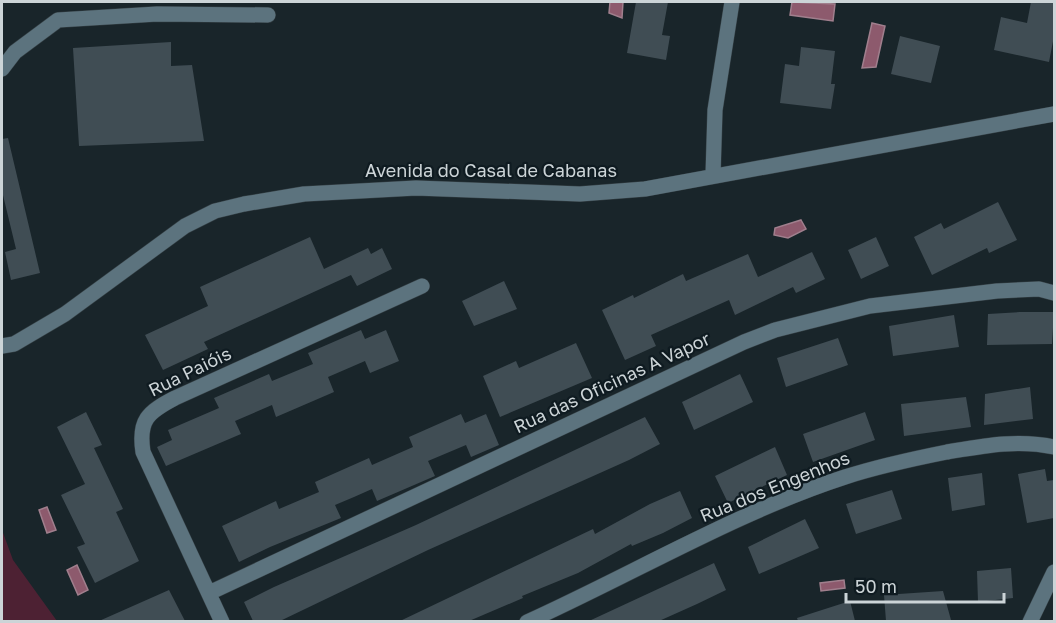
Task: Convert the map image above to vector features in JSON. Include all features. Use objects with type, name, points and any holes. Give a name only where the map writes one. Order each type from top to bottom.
[{"type":"street","points":[[713,175],[715,110],[732,2]]},
{"type":"street","points":[[2,69],[15,52],[58,20],[157,14],[268,15]]},
{"type":"street","name":"Avenida do Casal de Cabanas","points":[[2,346],[15,344],[65,314],[185,226],[215,211],[244,204],[304,194],[416,188],[580,194],[645,189],[1054,114]]},
{"type":"street","name":"Rua Paióis","points":[[222,621],[143,452],[141,439],[149,413],[175,398],[422,286]]},
{"type":"street","name":"Rua das Oficinas A Vapor","points":[[209,593],[744,342],[775,330],[870,306],[998,291],[1039,289],[1054,293]]},
{"type":"street","name":"Rua dos Engenhos","points":[[526,621],[744,518],[844,478],[900,461],[994,444],[1024,443],[1054,447]]},
{"type":"street","points":[[1032,618],[1054,572]]},
{"type":"street","points":[[1032,618],[1054,603]]},
{"type":"shaded area","points":[[610,2],[623,2],[622,18],[609,13]]},
{"type":"shaded area","points":[[792,2],[835,4],[833,21],[790,15]]},
{"type":"shaded area","points":[[872,23],[885,26],[876,67],[862,68]]},
{"type":"shaded area","points":[[801,220],[806,229],[788,238],[774,235],[775,228]]},
{"type":"shaded area","points":[[47,507],[56,530],[47,533],[39,510]]},
{"type":"shaded area","points":[[2,530],[13,560],[57,621],[2,621]]},
{"type":"shaded area","points":[[77,565],[88,590],[78,595],[67,570]]},
{"type":"shaded area","points":[[844,580],[845,588],[821,591],[820,583]]},
{"type":"building","points":[[636,2],[668,2],[662,35],[670,36],[666,60],[627,53]]},
{"type":"building","points":[[1031,2],[1054,2],[1054,36],[1049,62],[994,50],[1001,17],[1027,23]]},
{"type":"building","points":[[900,36],[940,46],[931,83],[891,74]]},
{"type":"building","points":[[171,42],[171,66],[192,65],[204,141],[79,146],[73,48]]},
{"type":"building","points":[[801,47],[835,51],[831,84],[835,84],[831,109],[780,103],[785,64],[799,66]]},
{"type":"building","points":[[8,138],[40,273],[11,280],[5,252],[16,249],[2,191],[2,139]]},
{"type":"building","points":[[998,202],[1017,240],[989,253],[987,248],[932,275],[914,237],[941,223],[944,229]]},
{"type":"building","points":[[310,237],[324,269],[368,248],[371,254],[382,248],[392,269],[357,286],[351,275],[204,342],[208,349],[163,370],[145,335],[208,306],[200,287]]},
{"type":"building","points":[[876,237],[889,266],[861,279],[848,250]]},
{"type":"building","points":[[812,252],[825,279],[796,293],[793,287],[735,315],[729,300],[651,335],[656,346],[625,360],[602,310],[633,295],[634,298],[683,274],[686,281],[748,254],[758,277]]},
{"type":"building","points":[[504,281],[517,309],[474,326],[462,301]]},
{"type":"building","points":[[1054,312],[1052,344],[987,345],[988,314]]},
{"type":"building","points":[[954,315],[959,347],[893,356],[889,326]]},
{"type":"building","points":[[361,330],[365,339],[386,330],[399,361],[370,373],[365,361],[328,377],[334,392],[276,417],[272,405],[235,421],[241,434],[166,466],[157,447],[172,440],[168,430],[219,408],[214,398],[269,374],[272,381],[313,364],[308,353]]},
{"type":"building","points":[[838,338],[848,365],[786,387],[777,358]]},
{"type":"building","points":[[576,343],[592,378],[500,417],[483,376],[516,361],[519,368]]},
{"type":"building","points":[[740,374],[753,402],[694,430],[682,402]]},
{"type":"building","points":[[1030,387],[1033,419],[984,425],[985,394]]},
{"type":"building","points":[[966,397],[971,427],[904,436],[901,404]]},
{"type":"building","points":[[86,412],[102,445],[94,448],[123,509],[116,512],[139,561],[95,583],[77,547],[85,544],[61,495],[85,484],[57,427]]},
{"type":"building","points":[[865,412],[875,440],[813,462],[803,434]]},
{"type":"building","points":[[461,414],[465,423],[486,414],[499,445],[471,457],[466,445],[428,461],[435,476],[377,501],[372,489],[335,505],[341,518],[239,562],[222,526],[276,501],[279,509],[319,492],[315,482],[369,458],[372,465],[413,447],[409,437]]},
{"type":"building","points":[[645,417],[660,444],[428,550],[280,621],[253,621],[244,602],[416,525]]},
{"type":"building","points":[[775,447],[787,475],[728,503],[715,476]]},
{"type":"building","points":[[1045,469],[1047,481],[1054,480],[1054,518],[1027,523],[1018,474]]},
{"type":"building","points":[[982,473],[985,505],[952,511],[948,478]]},
{"type":"building","points":[[892,490],[902,519],[856,534],[846,504]]},
{"type":"building","points":[[680,491],[692,518],[663,533],[632,546],[631,544],[578,573],[469,621],[400,621],[593,529],[595,534],[650,504]]},
{"type":"building","points":[[805,519],[819,548],[759,574],[748,547]]},
{"type":"building","points":[[714,563],[726,590],[697,604],[659,621],[589,621]]},
{"type":"building","points":[[1011,568],[1013,598],[978,602],[977,571]]},
{"type":"building","points":[[169,590],[185,621],[99,621]]},
{"type":"building","points":[[943,591],[951,620],[886,621],[884,595]]},
{"type":"building","points":[[850,601],[855,621],[798,621],[797,618]]}]
